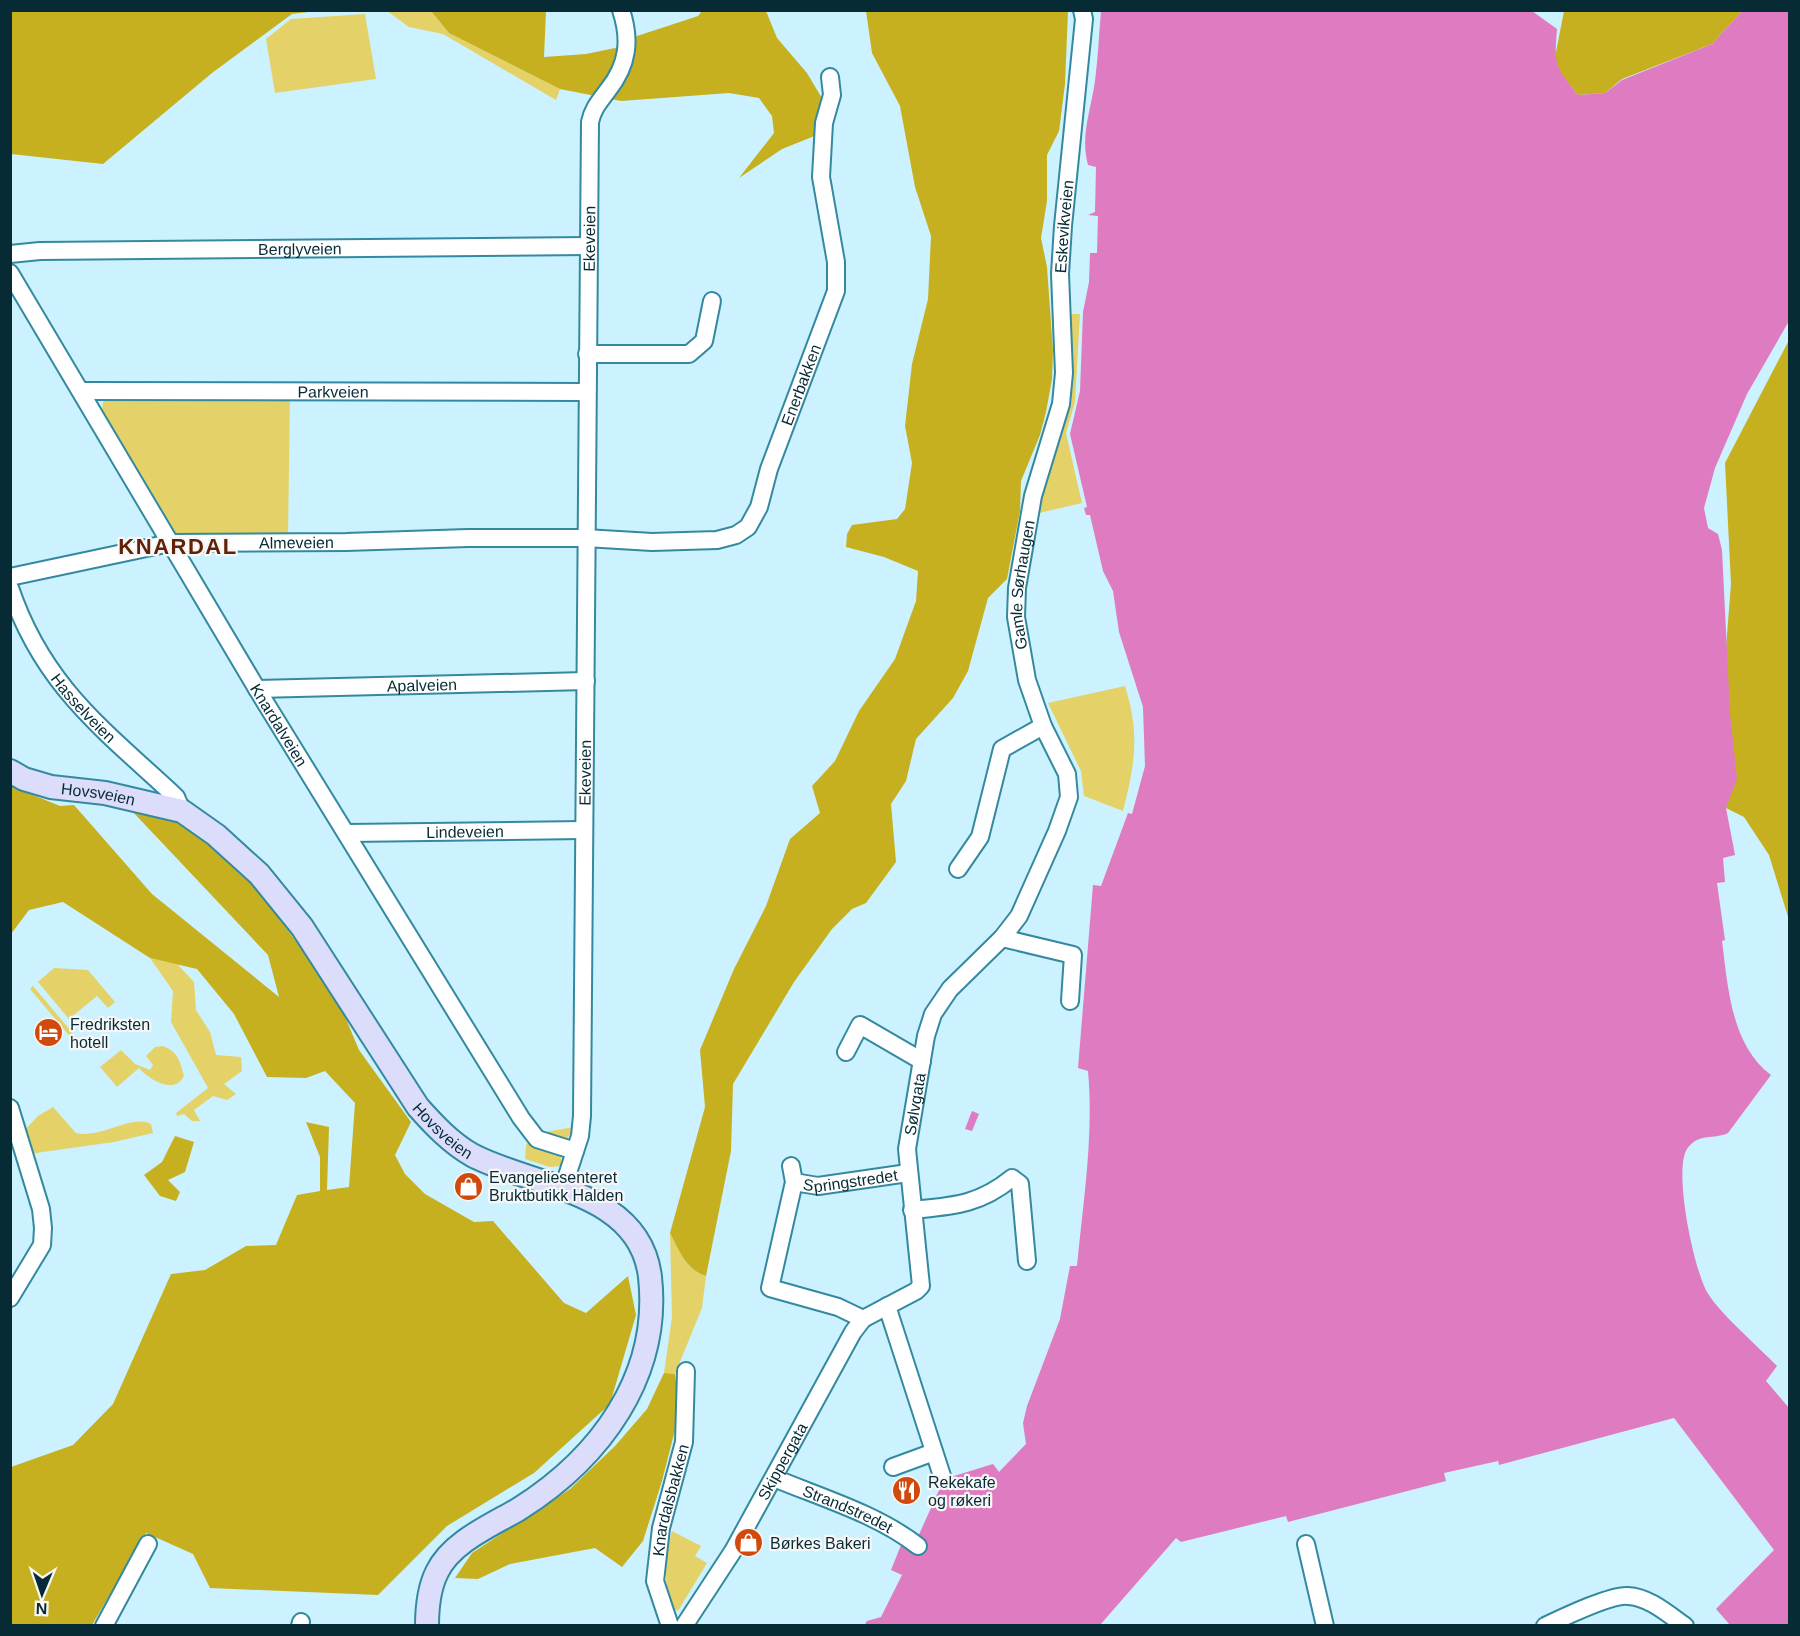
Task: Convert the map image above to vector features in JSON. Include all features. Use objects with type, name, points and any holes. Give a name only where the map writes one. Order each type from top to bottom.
[{"type":"street","name":"Ekeveien","points":[[563,1188],[580,1136],[582,1116],[586,354],[590,122],[592,111],[616,80],[626,58],[629,42],[621,10]]},
{"type":"street","name":"Eskevikveien","points":[[1048,443],[1061,404],[1064,373],[1060,274],[1084,20],[1082,10]]},
{"type":"street","name":"Enerbakken","points":[[585,538],[652,542],[717,540],[736,535],[754,518],[784,427],[836,291],[837,267],[821,177],[824,123],[832,95],[830,77]]},
{"type":"street","name":"Berglyveien","points":[[10,254],[40,251],[588,246]]},
{"type":"street","name":"Knardalveien","points":[[10,273],[257,689],[532,1133],[537,1138],[575,1151]]},
{"type":"street","points":[[586,354],[689,354],[704,341],[712,300]]},
{"type":"street","name":"Parkveien","points":[[81,391],[586,392]]},
{"type":"street","name":"Gamle Sørhaugen","points":[[942,1000],[1002,938],[1019,916],[1069,797],[1067,774],[1043,726],[1027,680],[1016,616],[1017,588],[1033,496],[1048,443]]},
{"type":"street","name":"Almeveien","points":[[10,577],[170,543],[585,538]]},
{"type":"street","name":"Hasselveien","points":[[10,588],[33,645],[54,677],[80,707],[176,797],[182,811]]},
{"type":"street","name":"Apalveien","points":[[257,689],[586,681]]},
{"type":"street","points":[[958,868],[980,837],[1002,749],[1043,726]]},
{"type":"street","name":"Hovsveien","points":[[10,771],[24,779],[51,787],[105,793],[182,811],[216,835],[276,893],[333,972],[418,1107],[438,1130],[474,1155],[563,1188],[603,1206],[632,1233],[644,1255],[650,1272],[652,1297],[648,1345],[642,1369],[607,1429],[576,1463],[548,1488],[466,1541],[450,1555],[437,1571],[430,1593],[427,1626]]},
{"type":"street","name":"Lindeveien","points":[[347,833],[584,830]]},
{"type":"street","points":[[1002,938],[1073,955],[1070,1001]]},
{"type":"street","name":"Sølvgata","points":[[916,1291],[921,1286],[907,1149],[922,1060],[933,1014],[942,1000]]},
{"type":"street","points":[[846,1052],[860,1025],[922,1060]]},
{"type":"street","points":[[10,1108],[43,1227],[42,1245],[10,1298]]},
{"type":"street","name":"Springstredet","points":[[863,1319],[838,1307],[770,1288],[792,1174],[818,1186],[908,1173]]},
{"type":"street","points":[[912,1210],[964,1204],[981,1199],[1012,1178],[1020,1184],[1027,1261]]},
{"type":"street","name":"Skippergata","points":[[684,1626],[733,1551],[843,1350],[863,1319],[916,1291]]},
{"type":"street","points":[[887,1306],[943,1479]]},
{"type":"street","name":"Knardalsbakken","points":[[670,1626],[655,1581],[661,1528],[684,1442],[686,1371]]},
{"type":"street","points":[[893,1467],[934,1452]]},
{"type":"street","name":"Strandstredet","points":[[774,1478],[870,1518],[903,1534],[918,1546]]},
{"type":"street","points":[[1306,1544],[1325,1626]]},
{"type":"street","points":[[104,1626],[148,1545]]},
{"type":"street","points":[[1545,1626],[1611,1599],[1628,1595],[1659,1607],[1685,1626]]},
{"type":"shaded area","points":[[10,11],[317,11],[292,14],[212,73],[103,164],[11,154]]},
{"type":"shaded area","points":[[387,11],[431,11],[449,33],[560,89],[556,100],[443,34],[409,27]]},
{"type":"shaded area","points":[[431,11],[546,11],[544,57],[586,54],[615,48],[637,36],[698,16],[702,11],[766,11],[777,38],[807,73],[823,100],[817,135],[782,149],[739,178],[774,133],[772,116],[759,98],[729,93],[621,101],[560,89],[449,33]]},
{"type":"shaded area","points":[[866,11],[1068,11],[1065,84],[1059,131],[1047,155],[1047,201],[1041,238],[1047,267],[1053,351],[1052,379],[1040,435],[1021,481],[1020,511],[1007,579],[988,598],[968,671],[953,698],[916,739],[906,781],[891,804],[896,862],[866,903],[852,909],[832,929],[794,982],[733,1084],[731,1151],[706,1276],[688,1264],[670,1233],[705,1107],[700,1050],[734,969],[766,906],[790,839],[820,813],[812,786],[835,761],[859,711],[895,659],[916,601],[918,571],[884,557],[846,547],[847,534],[852,525],[897,519],[905,509],[912,463],[905,426],[912,364],[928,299],[931,236],[915,187],[900,106],[872,53]]},
{"type":"shaded area","points":[[1101,11],[1532,11],[1557,29],[1556,58],[1558,65],[1578,95],[1605,93],[1622,80],[1712,44],[1742,11],[1789,11],[1789,321],[1747,394],[1715,468],[1704,508],[1708,528],[1718,534],[1722,550],[1730,713],[1737,779],[1726,808],[1735,855],[1723,858],[1725,882],[1717,883],[1725,940],[1722,941],[1730,996],[1740,1032],[1747,1048],[1771,1075],[1728,1133],[1696,1140],[1687,1149],[1683,1161],[1682,1177],[1691,1242],[1707,1292],[1730,1320],[1777,1366],[1766,1381],[1789,1408],[1789,1625],[1730,1625],[1716,1609],[1774,1550],[1674,1418],[1499,1465],[1498,1461],[1444,1473],[1446,1481],[1288,1522],[1286,1516],[1181,1542],[1176,1538],[1100,1625],[864,1626],[867,1621],[881,1617],[902,1575],[891,1570],[901,1545],[913,1548],[939,1490],[954,1476],[993,1464],[999,1472],[1026,1444],[1023,1423],[1027,1406],[1060,1319],[1070,1266],[1077,1266],[1090,1120],[1088,1071],[1078,1068],[1093,885],[1101,886],[1128,813],[1132,814],[1145,766],[1143,707],[1119,632],[1113,591],[1103,571],[1090,515],[1086,515],[1084,508],[1087,507],[1070,434],[1080,391],[1083,312],[1089,282],[1090,253],[1097,253],[1098,216],[1088,215],[1095,212],[1096,167],[1088,165],[1085,144],[1096,72]]},
{"type":"shaded area","points":[[1564,11],[1742,11],[1712,44],[1622,79],[1605,93],[1578,95],[1557,69],[1555,57]]},
{"type":"shaded area","points":[[365,14],[376,79],[275,93],[266,39],[291,19]]},
{"type":"shaded area","points":[[1068,314],[1080,314],[1075,402],[1066,433],[1082,503],[1035,514],[1047,468],[1066,420],[1071,369]]},
{"type":"shaded area","points":[[1788,342],[1789,920],[1769,855],[1744,817],[1726,808],[1726,647],[1731,584],[1725,463]]},
{"type":"shaded area","points":[[290,395],[288,537],[178,539],[102,411],[103,402],[108,397]]},
{"type":"shaded area","points":[[1125,686],[1133,719],[1134,748],[1123,811],[1084,796],[1081,771],[1048,703]]},
{"type":"shaded area","points":[[11,786],[60,806],[74,805],[152,894],[279,997],[268,955],[132,811],[173,816],[247,875],[336,995],[359,1050],[411,1122],[395,1155],[405,1174],[425,1194],[474,1222],[493,1221],[564,1303],[586,1313],[628,1276],[636,1315],[610,1404],[534,1473],[447,1526],[378,1595],[210,1588],[193,1554],[146,1533],[92,1625],[11,1625],[11,1467],[73,1445],[113,1404],[171,1274],[205,1270],[246,1246],[276,1245],[297,1195],[320,1191],[320,1157],[306,1122],[329,1127],[327,1190],[349,1187],[355,1103],[325,1071],[306,1078],[267,1077],[234,1014],[197,969],[150,958],[63,902],[29,910],[11,934]]},
{"type":"shaded area","points":[[150,958],[177,964],[194,982],[196,1010],[210,1032],[216,1055],[241,1057],[242,1071],[224,1084],[236,1094],[227,1100],[213,1096],[194,1110],[200,1121],[192,1121],[184,1114],[177,1116],[176,1113],[208,1088],[171,1022],[173,991]]},
{"type":"shaded area","points":[[54,968],[88,970],[115,1002],[108,1008],[97,996],[69,1019],[38,982]]},
{"type":"shaded area","points":[[33,986],[81,1043],[78,1046],[30,989]]},
{"type":"shaded area","points":[[163,1046],[175,1054],[181,1066],[184,1076],[180,1082],[175,1084],[168,1085],[155,1081],[139,1068],[117,1087],[100,1067],[121,1050],[135,1064],[150,1070],[153,1065],[146,1056],[155,1047]]},
{"type":"shaded area","points":[[53,1107],[76,1133],[96,1133],[125,1124],[143,1122],[151,1124],[153,1133],[114,1142],[29,1154],[21,1134],[38,1116]]},
{"type":"shaded area","points":[[972,1111],[979,1114],[972,1131],[965,1129]]},
{"type":"shaded area","points":[[574,1127],[567,1139],[545,1132]]},
{"type":"shaded area","points":[[175,1136],[194,1142],[185,1172],[168,1180],[180,1192],[176,1201],[160,1196],[144,1175],[162,1162]]},
{"type":"shaded area","points":[[530,1141],[558,1155],[561,1158],[561,1166],[550,1167],[525,1159],[526,1145]]},
{"type":"shaded area","points":[[670,1233],[688,1264],[706,1276],[702,1308],[675,1374],[664,1373],[672,1317]]},
{"type":"shaded area","points":[[664,1373],[675,1374],[678,1397],[675,1430],[643,1541],[622,1567],[595,1548],[510,1564],[478,1579],[455,1578],[472,1553],[570,1489],[615,1446],[647,1409]]},
{"type":"shaded area","points":[[672,1531],[701,1546],[695,1556],[707,1563],[678,1611],[671,1607],[666,1578],[667,1551]]},
{"type":"place","name":"Fredriksten hotell","points":[[49,1033]]},
{"type":"place","name":"Evangeliesenteret Bruktbutikk Halden","points":[[468,1186]]},
{"type":"place","name":"Rekekafe og røkeri","points":[[907,1491]]},
{"type":"place","name":"Børkes Bakeri","points":[[749,1543]]},
{"type":"district","name":"KNARDAL","points":[[178,546]]}]
